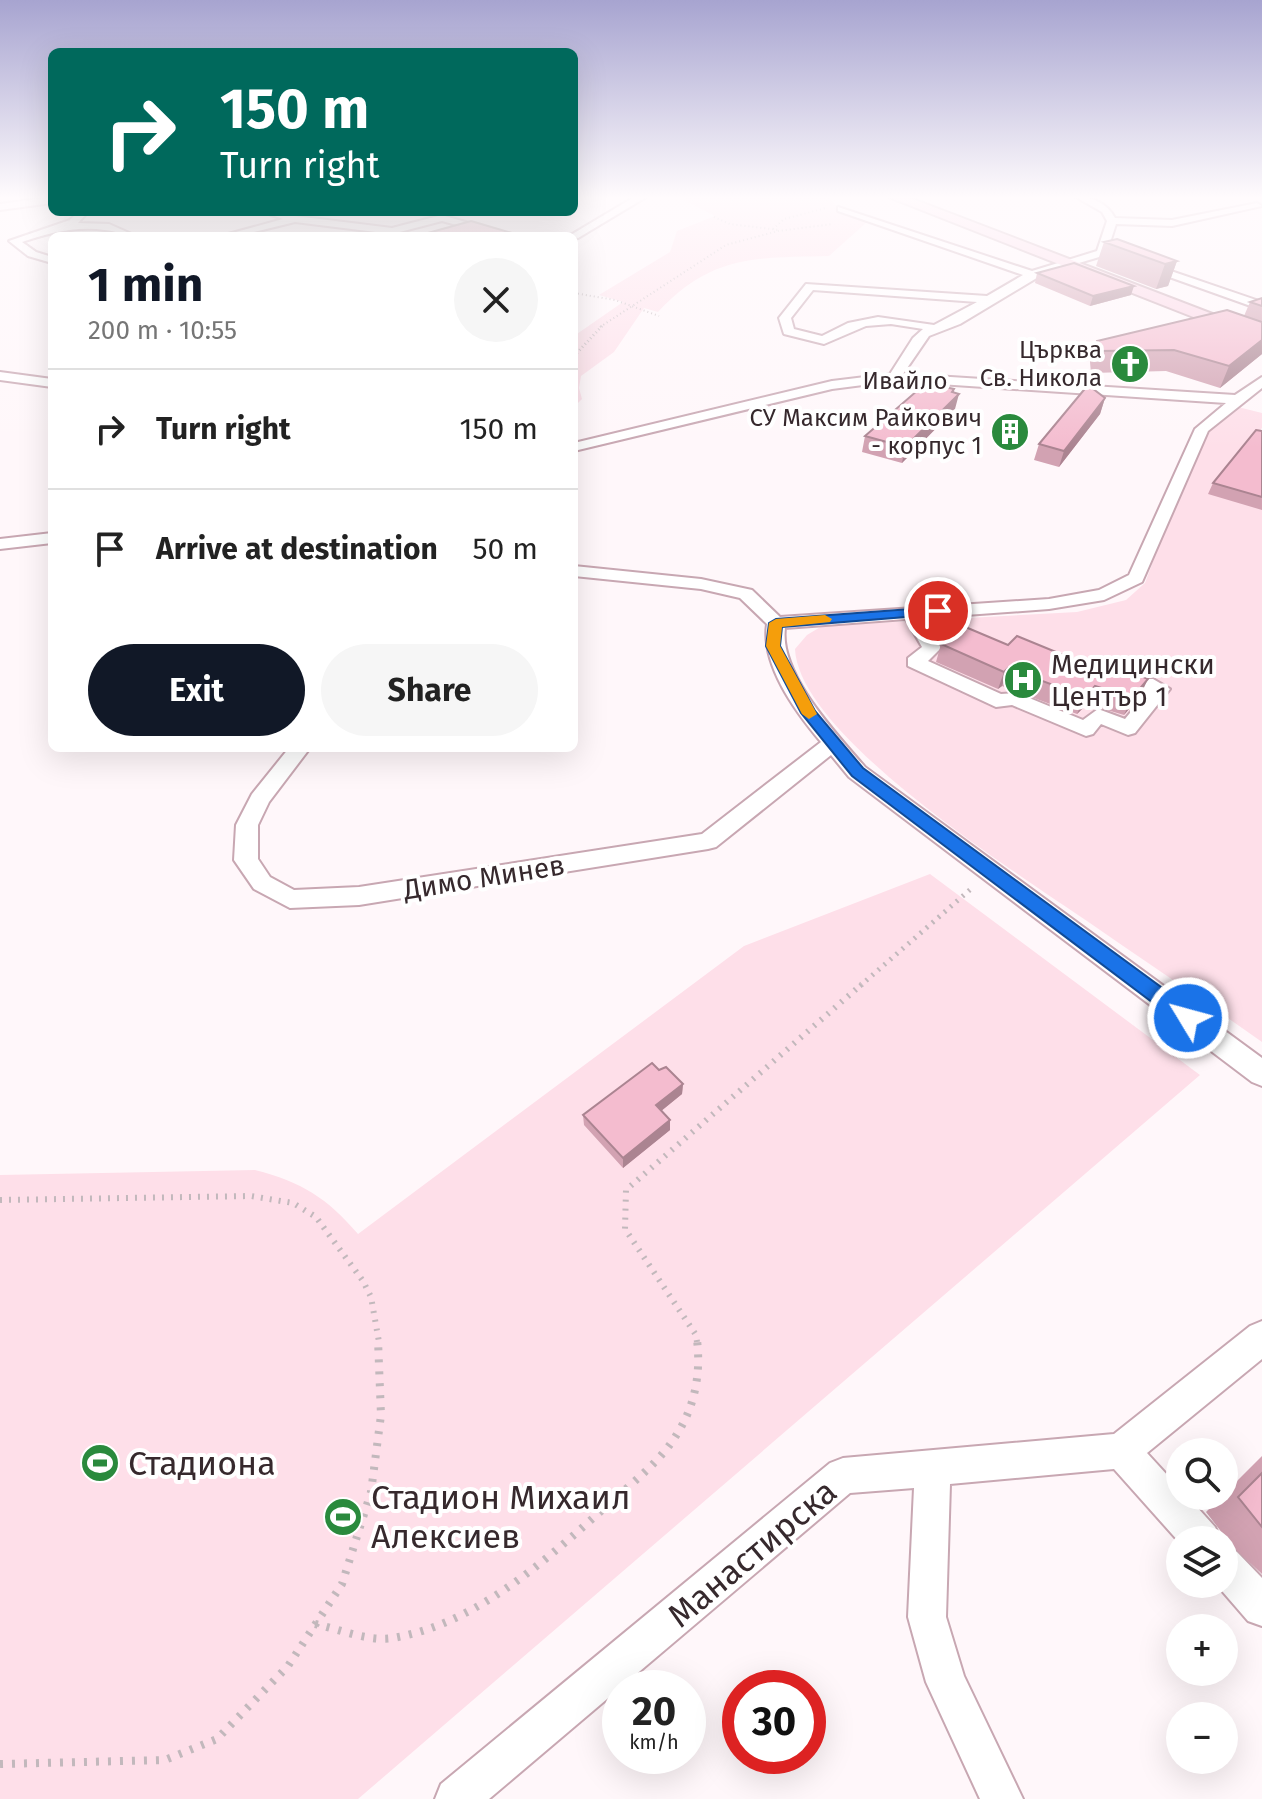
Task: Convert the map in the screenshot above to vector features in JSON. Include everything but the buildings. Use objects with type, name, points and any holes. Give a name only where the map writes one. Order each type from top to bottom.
[{"type":"street","points":[[894,377],[922,334],[954,322],[985,299],[1019,280]]},
{"type":"street","points":[[1110,280],[1262,339]]},
{"type":"street","points":[[1188,280],[1262,306]]},
{"type":"street","points":[[935,329],[904,320],[883,319],[847,326],[824,340],[788,331],[785,318],[810,286],[985,299]]},
{"type":"street","points":[[0,376],[48,382]]},
{"type":"street","name":"Ивайло","points":[[578,446],[832,385],[894,377],[1242,400]]},
{"type":"street","points":[[578,571],[701,584],[746,594],[776,623],[1104,595],[1136,578],[1202,429],[1262,381]]},
{"type":"street","points":[[0,544],[48,538]]},
{"type":"street","points":[[911,612],[932,648],[915,662],[1003,703],[1010,697],[1086,729],[1098,715],[1128,728],[1160,689],[1146,683]]},
{"type":"street","points":[[776,623],[773,646],[808,713],[857,772],[1262,1074]]},
{"type":"street","name":"Димо Минев","points":[[297,752],[260,799],[247,825],[246,860],[262,883],[290,899],[359,896],[708,841],[833,743]]},
{"type":"street","points":[[1189,1526],[1121,1451],[1262,1338]]},
{"type":"street","name":"Манастирска","points":[[456,1799],[843,1476],[1121,1451]]},
{"type":"street","points":[[933,1468],[927,1617],[946,1682],[1002,1799]]},
{"type":"street","points":[[1238,1580],[1262,1607]]},
{"type":"path","points":[[578,351],[594,331],[670,280]]},
{"type":"path","points":[[578,294],[630,305],[659,316]]},
{"type":"path","points":[[315,1624],[390,1639],[477,1607],[545,1561],[657,1461],[682,1426],[698,1387],[699,1354],[696,1335],[625,1229],[626,1190],[991,872]]},
{"type":"path","points":[[0,1200],[251,1196],[293,1203],[316,1217],[330,1233],[371,1297],[381,1356],[381,1415],[371,1492],[357,1539],[342,1584],[288,1666],[217,1739],[165,1760],[0,1764]]},
{"type":"shaded area","points":[[624,280],[696,280],[658,312],[644,308],[614,352],[581,376],[579,388],[582,399],[578,403],[578,333],[623,302],[599,295]]},
{"type":"shaded area","points":[[1234,406],[1262,413],[1262,428],[1251,440],[1262,443],[1262,1042],[916,800],[871,761],[832,721],[806,684],[795,649],[807,635],[822,626],[1077,612],[1126,600],[1145,583],[1202,429]]},
{"type":"shaded area","name":"Стадион Михаил Алексиев","points":[[930,874],[1200,1075],[358,1799],[0,1799],[0,1175],[255,1170],[287,1180],[312,1193],[335,1210],[358,1234],[744,946]]},
{"type":"slow traffic","points":[[809,714],[773,646],[776,623],[825,619]]},
{"type":"place","name":"Църква Св. Никола","points":[[1130,364]]},
{"type":"place","name":"СУ Максим Райкович - корпус 1","points":[[1010,432]]},
{"type":"place","name":"Медицински Център 1","points":[[1023,680]]},
{"type":"place","name":"Стадиона","points":[[100,1463]]},
{"type":"place","name":"Стадион Михаил Алексиев","points":[[343,1517]]},
{"type":"route","points":[[938,611],[776,623],[773,646],[808,713],[857,772],[1188,1018]]}]
